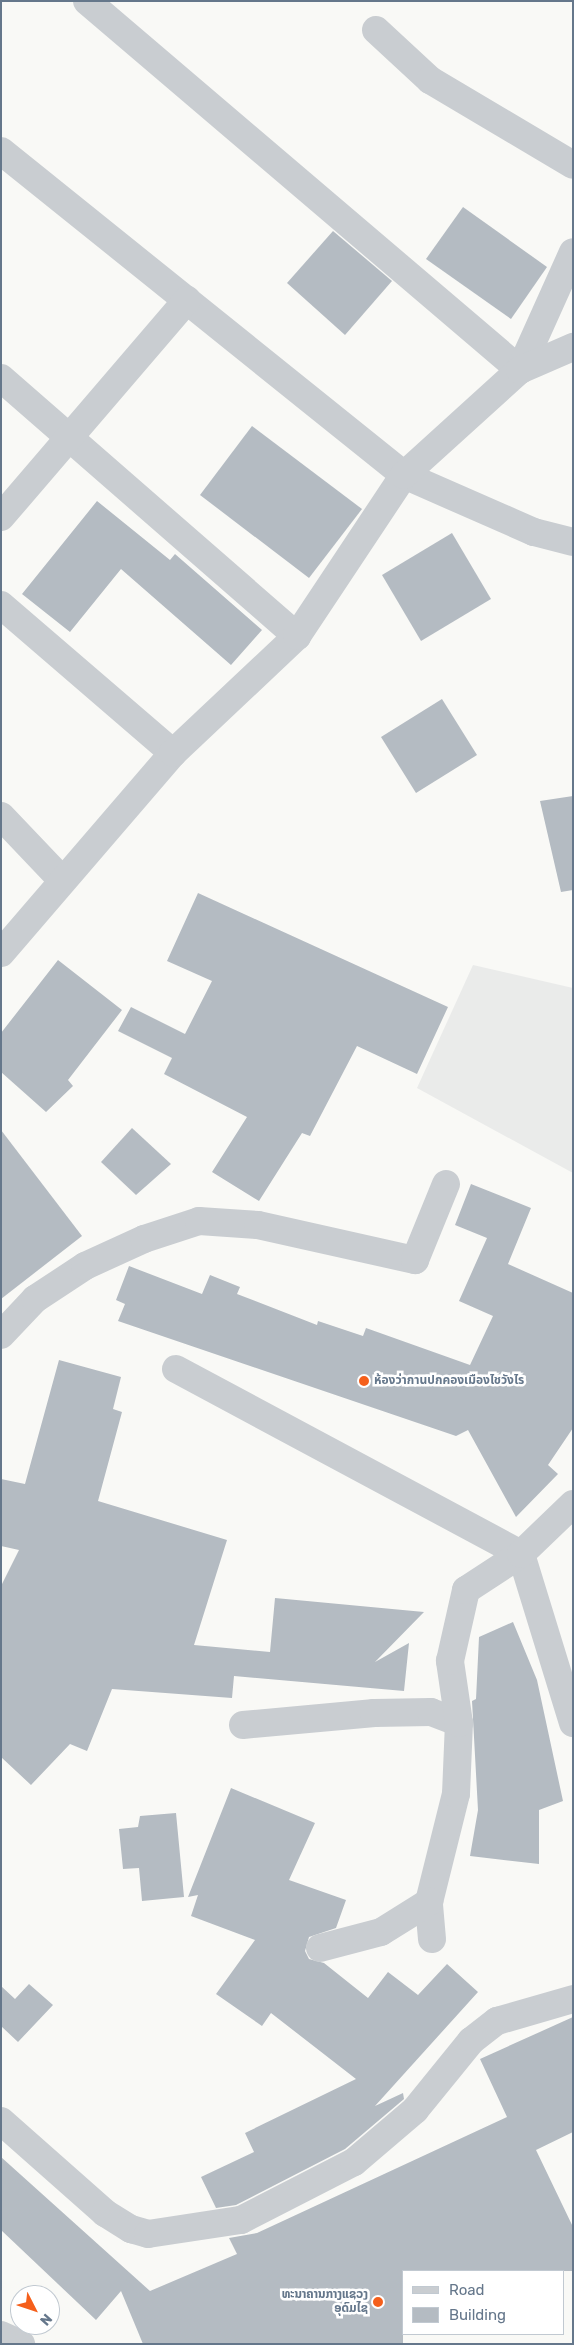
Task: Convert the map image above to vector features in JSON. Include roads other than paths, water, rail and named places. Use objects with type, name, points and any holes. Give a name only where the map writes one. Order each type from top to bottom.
[{"type":"street","points":[[87,1],[520,370]]},
{"type":"street","points":[[376,30],[430,80],[573,165]]},
{"type":"street","points":[[1,151],[404,475],[534,532],[573,542]]},
{"type":"street","points":[[520,370],[573,252]]},
{"type":"street","points":[[1,517],[187,300]]},
{"type":"street","points":[[1,953],[61,879],[173,753],[297,636],[404,475],[520,370],[573,347]]},
{"type":"street","points":[[1,378],[297,636]]},
{"type":"street","points":[[1,605],[173,753]]},
{"type":"street","points":[[1,816],[61,879]]},
{"type":"street","points":[[1,1334],[35,1299],[85,1266],[144,1239],[199,1221],[258,1225],[416,1260],[446,1184]]},
{"type":"street","points":[[176,1369],[521,1554],[573,1723]]},
{"type":"street","points":[[432,1939],[429,1902],[456,1794],[459,1723],[450,1661],[466,1590],[521,1554],[573,1504]]},
{"type":"street","points":[[244,1725],[374,1713],[431,1712],[459,1723]]},
{"type":"street","points":[[320,1948],[381,1932],[429,1902]]},
{"type":"street","points":[[1,2121],[105,2213],[131,2229],[148,2234],[241,2220],[354,2162],[415,2110],[471,2041],[497,2021],[573,1999]]},
{"type":"street","points":[[1,2334],[21,2344]]},
{"type":"place","name":"ห้องว่ากานปกคองเมืองไชวังไร","points":[[364,1381]]},
{"type":"place","name":"ທະນາຄານກາງແຊວງ ອຸດົມໄຊ","points":[[378,2302]]}]
